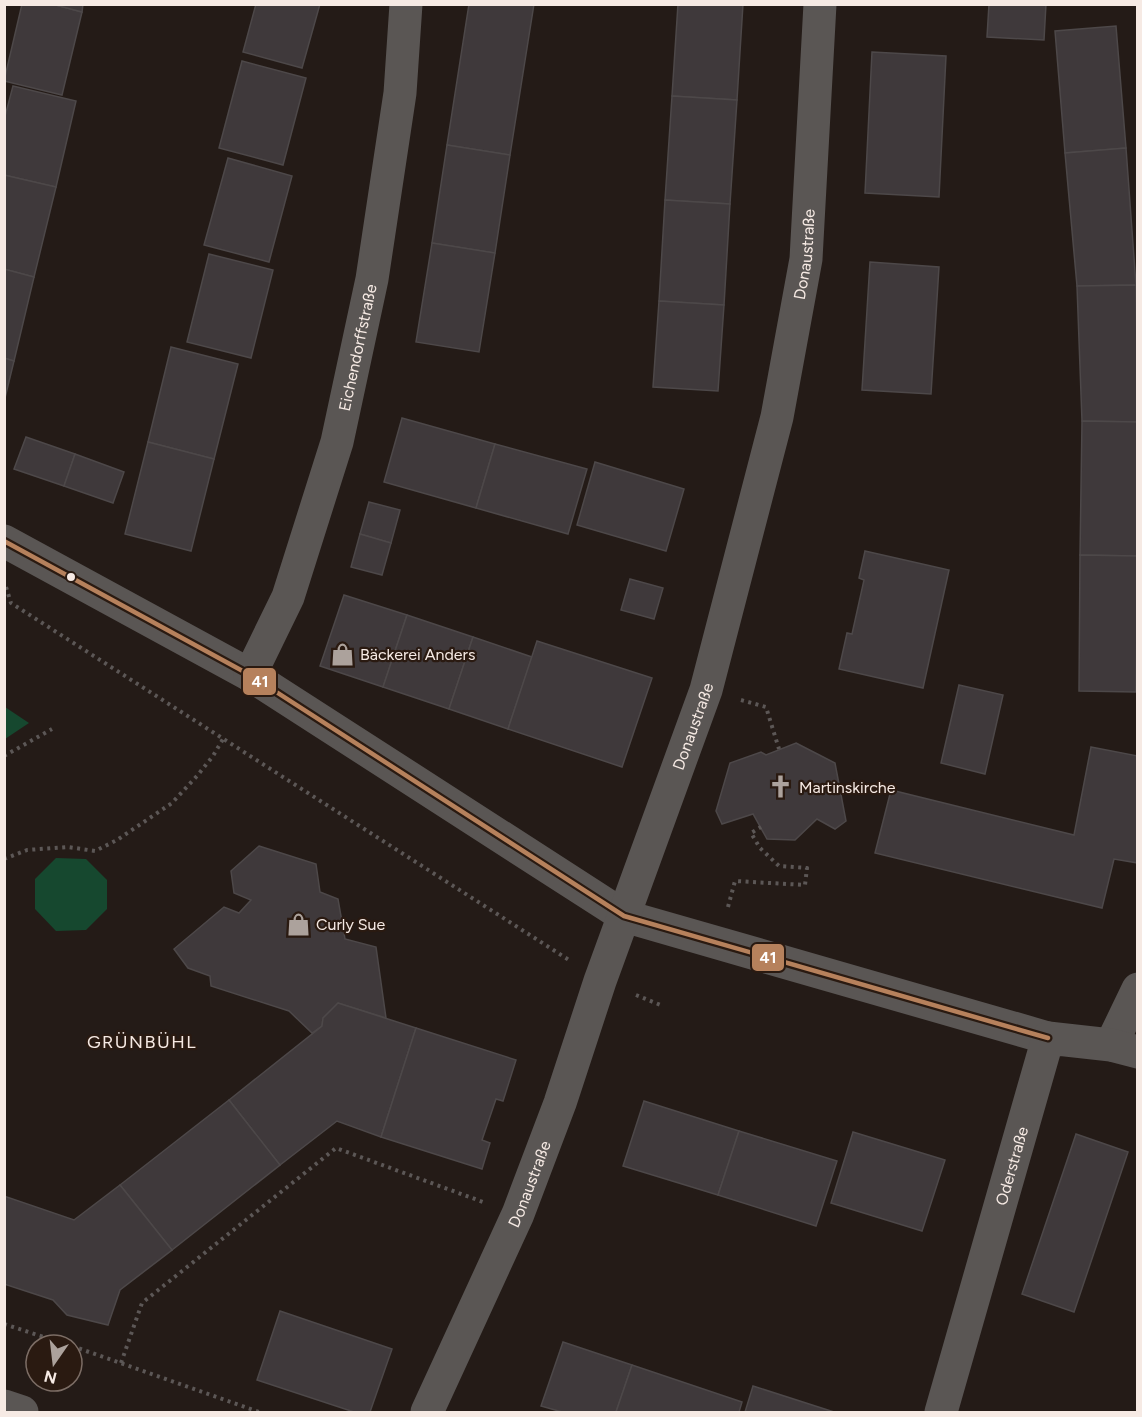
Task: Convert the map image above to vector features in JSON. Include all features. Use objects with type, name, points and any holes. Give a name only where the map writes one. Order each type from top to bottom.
[{"type":"street","name":"Eichendorffstraße","points":[[250,675],[288,597],[337,442],[372,279],[400,93],[406,4]]},
{"type":"street","name":"Donaustraße","points":[[427,1413],[518,1214],[560,1103],[600,981],[706,690],[777,417],[806,259],[820,4]]},
{"type":"street","points":[[4,541],[250,675],[624,916],[1048,1038],[1124,1048],[1137,989]]},
{"type":"street","name":"Oderstraße","points":[[941,1413],[1048,1038]]},
{"type":"street","points":[[4,1406],[22,1413]]},
{"type":"path","points":[[4,583],[11,603],[600,981],[663,1006]]},
{"type":"path","points":[[706,690],[766,707],[779,749]]},
{"type":"path","points":[[4,756],[52,729]]},
{"type":"path","points":[[4,860],[27,850],[68,847],[95,851],[117,840],[172,803],[213,756],[223,739]]},
{"type":"path","points":[[718,943],[735,881],[806,885],[807,868],[779,866],[760,848],[752,833],[761,827]]},
{"type":"path","points":[[121,1363],[142,1303],[336,1148],[518,1214]]},
{"type":"path","points":[[4,1324],[31,1333]]},
{"type":"path","points":[[84,1351],[259,1413]]},
{"type":"green space","points":[[5,707],[29,723],[5,739]]},
{"type":"green space","points":[[56,858],[86,859],[107,880],[107,909],[86,930],[56,931],[35,909],[35,879]]},
{"type":"building","points":[[22,4],[52,4],[82,12],[62,95],[4,81]]},
{"type":"building","points":[[52,4],[83,4],[82,12]]},
{"type":"building","points":[[256,4],[320,4],[302,68],[243,52]]},
{"type":"building","points":[[469,4],[534,4],[510,155],[447,145]]},
{"type":"building","points":[[678,4],[743,4],[737,100],[672,96]]},
{"type":"building","points":[[989,4],[1046,4],[1044,40],[987,37]]},
{"type":"building","points":[[1116,26],[1126,148],[1065,153],[1055,31]]},
{"type":"building","points":[[872,52],[946,56],[939,197],[865,193]]},
{"type":"building","points":[[242,61],[306,78],[283,165],[219,148]]},
{"type":"building","points":[[13,86],[76,101],[56,187],[4,175],[4,120]]},
{"type":"building","points":[[672,96],[737,100],[730,204],[665,200]]},
{"type":"building","points":[[447,145],[510,155],[495,253],[432,243]]},
{"type":"building","points":[[1126,148],[1136,285],[1077,286],[1065,153]]},
{"type":"building","points":[[228,158],[292,176],[269,262],[204,245]]},
{"type":"building","points":[[4,175],[56,187],[34,277],[4,269]]},
{"type":"building","points":[[665,200],[730,204],[724,305],[659,301]]},
{"type":"building","points":[[432,243],[495,253],[479,352],[416,342]]},
{"type":"building","points":[[209,254],[273,270],[251,358],[187,342]]},
{"type":"building","points":[[870,262],[939,267],[931,394],[862,390]]},
{"type":"building","points":[[4,269],[34,277],[14,361],[4,358]]},
{"type":"building","points":[[1136,285],[1138,422],[1082,421],[1077,286]]},
{"type":"building","points":[[659,301],[724,305],[718,391],[653,387]]},
{"type":"building","points":[[171,347],[238,364],[214,459],[148,442]]},
{"type":"building","points":[[4,358],[14,361],[4,402]]},
{"type":"building","points":[[402,418],[495,444],[476,508],[384,482]]},
{"type":"building","points":[[1082,421],[1138,422],[1138,556],[1080,555]]},
{"type":"building","points":[[26,437],[75,454],[64,486],[14,469]]},
{"type":"building","points":[[148,442],[214,459],[191,551],[125,534]]},
{"type":"building","points":[[495,444],[587,469],[568,534],[476,508]]},
{"type":"building","points":[[75,454],[124,472],[113,503],[64,486]]},
{"type":"building","points":[[595,462],[684,489],[666,551],[577,525]]},
{"type":"building","points":[[369,502],[400,510],[391,543],[360,534]]},
{"type":"building","points":[[360,534],[391,543],[382,575],[351,567]]},
{"type":"building","points":[[865,551],[949,570],[923,688],[839,669],[847,633],[852,634],[864,580],[859,578]]},
{"type":"building","points":[[1080,555],[1138,556],[1136,692],[1079,691]]},
{"type":"building","points":[[630,579],[663,588],[654,619],[621,610]]},
{"type":"building","points":[[344,595],[407,615],[383,687],[320,666]]},
{"type":"building","points":[[407,615],[473,637],[449,709],[383,687]]},
{"type":"building","points":[[473,637],[532,657],[508,729],[449,709]]},
{"type":"building","points":[[537,641],[652,678],[622,767],[508,729]]},
{"type":"building","points":[[959,685],[1003,695],[985,774],[941,763]]},
{"type":"building","name":"Martinskirche","points":[[796,743],[835,763],[846,821],[835,829],[817,819],[795,840],[767,839],[753,814],[722,824],[716,811],[730,763],[761,752],[766,755]]},
{"type":"building","points":[[1091,747],[1138,756],[1138,863],[1114,859],[1102,908],[875,853],[891,790],[1074,835]]},
{"type":"building","points":[[259,846],[316,864],[320,892],[338,899],[345,939],[376,947],[386,1018],[338,1003],[323,1018],[322,1026],[312,1033],[289,1011],[211,986],[210,976],[188,968],[174,949],[224,907],[239,913],[251,900],[234,893],[231,871]]},
{"type":"building","points":[[338,1003],[416,1028],[381,1137],[337,1121],[280,1165],[229,1100],[322,1026],[323,1018]]},
{"type":"building","points":[[416,1028],[516,1060],[503,1101],[496,1099],[482,1140],[490,1143],[482,1169],[381,1137]]},
{"type":"building","points":[[229,1100],[280,1165],[172,1250],[120,1185]]},
{"type":"building","points":[[644,1101],[739,1131],[718,1195],[623,1166]]},
{"type":"building","points":[[739,1131],[837,1161],[816,1226],[718,1195]]},
{"type":"building","points":[[853,1132],[945,1160],[922,1231],[831,1203]]},
{"type":"building","points":[[1076,1134],[1128,1152],[1074,1312],[1022,1294]]},
{"type":"building","points":[[120,1185],[172,1250],[120,1290],[108,1325],[67,1315],[53,1300],[4,1284],[4,1196],[74,1220]]},
{"type":"building","points":[[280,1311],[392,1349],[370,1412],[354,1412],[257,1380]]},
{"type":"building","points":[[563,1342],[632,1365],[616,1412],[562,1412],[541,1406]]},
{"type":"building","points":[[632,1365],[742,1402],[739,1412],[616,1412]]},
{"type":"building","points":[[753,1386],[834,1412],[745,1412]]},
{"type":"transit line","name":"41","points":[[4,541],[250,675],[624,916],[1048,1038]]},
{"type":"place","name":"Bäckerei Anders","points":[[342,654]]},
{"type":"place","name":"Martinskirche","points":[[781,787]]},
{"type":"place","name":"Curly Sue","points":[[298,924]]},
{"type":"district","name":"GRÜNBÜHL","points":[[142,1042]]}]
